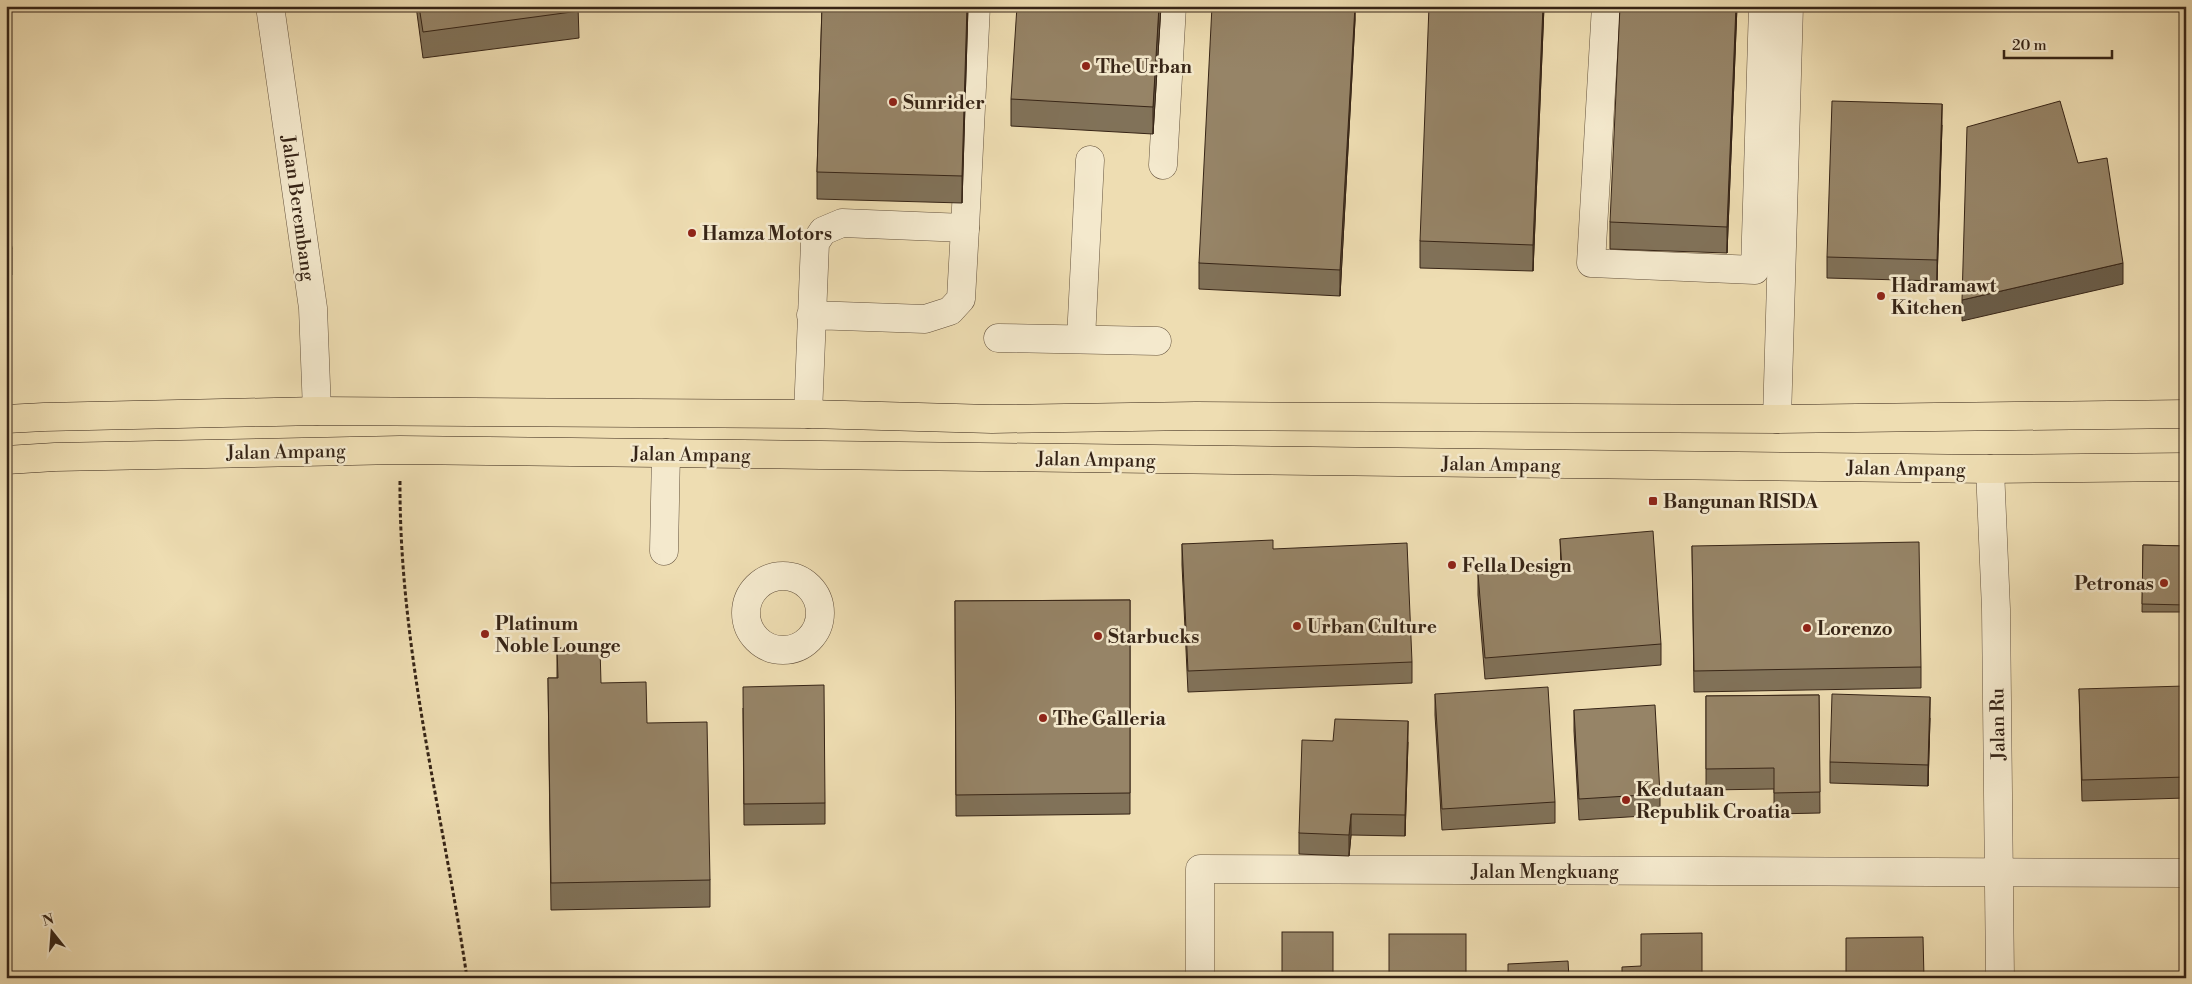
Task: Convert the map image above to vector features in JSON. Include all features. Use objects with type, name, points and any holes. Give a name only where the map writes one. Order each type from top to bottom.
[{"type":"main road","name":"Jalan Ampang","points":[[6,420],[44,417],[317,411],[808,414],[992,419],[1196,416],[1778,419],[2186,414]]},
{"type":"main road","name":"Jalan Ampang","points":[[6,460],[55,457],[400,450],[1990,470],[2186,467]]},
{"type":"street","name":"Jalan Berembang","points":[[270,6],[313,308],[317,411]]},
{"type":"street","points":[[811,315],[925,319],[950,311],[961,299],[976,6]]},
{"type":"street","points":[[1163,165],[1172,6]]},
{"type":"street","points":[[1606,6],[1590,263],[1755,270],[1763,6]]},
{"type":"street","points":[[1778,419],[1789,6]]},
{"type":"street","points":[[1081,339],[1090,160]]},
{"type":"street","points":[[808,414],[815,243],[823,231],[842,223],[965,228]]},
{"type":"street","points":[[998,338],[1156,340]]},
{"type":"street","points":[[664,551],[666,453]]},
{"type":"street","name":"Jalan Ru","points":[[1990,470],[1996,609],[2000,978]]},
{"type":"street","name":"Jalan Mengkuang","points":[[1200,978],[1200,869],[1999,874]]},
{"type":"street","points":[[1999,874],[2186,874]]},
{"type":"path","points":[[400,450],[400,526],[413,664],[468,978]]},
{"type":"building","points":[[419,6],[578,6],[579,11],[423,32]]},
{"type":"building","name":"Sunrider","points":[[822,6],[967,6],[962,176],[817,172]]},
{"type":"building","name":"The Urban","points":[[1017,6],[1159,6],[1153,107],[1011,99]]},
{"type":"building","points":[[1212,6],[1355,6],[1340,270],[1199,263]]},
{"type":"building","points":[[1429,6],[1543,6],[1533,245],[1420,241]]},
{"type":"building","points":[[1620,6],[1736,6],[1727,227],[1610,222]]},
{"type":"building","points":[[1832,101],[1942,104],[1937,260],[1827,257]]},
{"type":"building","points":[[2060,101],[2078,163],[2107,158],[2123,263],[1962,300],[1967,127]]},
{"type":"building","points":[[6,205],[12,249],[6,250]]},
{"type":"building","points":[[1653,531],[1661,644],[1485,658],[1478,574],[1562,568],[1560,539]]},
{"type":"building","name":"Urban Culture","points":[[1273,540],[1273,549],[1407,543],[1412,662],[1188,671],[1182,544]]},
{"type":"building","name":"Lorenzo","points":[[1919,542],[1921,667],[1694,671],[1692,546]]},
{"type":"building","name":"Petronas","points":[[2143,545],[2186,546],[2186,605],[2142,604]]},
{"type":"building","name":"The Galleria","points":[[1130,600],[1130,793],[956,795],[955,601]]},
{"type":"building","points":[[557,648],[600,648],[601,683],[646,682],[647,723],[707,722],[710,880],[551,883],[548,678],[558,678]]},
{"type":"building","points":[[824,685],[825,803],[744,804],[743,687]]},
{"type":"building","points":[[2185,686],[2186,777],[2082,780],[2079,689]]},
{"type":"building","points":[[1548,687],[1555,802],[1442,809],[1435,694]]},
{"type":"building","points":[[1832,694],[1930,697],[1928,765],[1830,762]]},
{"type":"building","points":[[1819,695],[1820,792],[1774,793],[1774,768],[1706,769],[1706,696]]},
{"type":"building","points":[[1655,705],[1660,794],[1579,799],[1574,710]]},
{"type":"building","points":[[1335,719],[1408,721],[1405,815],[1351,814],[1349,835],[1299,833],[1302,740],[1333,741]]},
{"type":"building","points":[[1282,932],[1333,932],[1333,978],[1282,978]]},
{"type":"building","points":[[1702,933],[1702,978],[1622,978],[1622,967],[1641,966],[1641,934]]},
{"type":"building","points":[[1389,934],[1466,934],[1466,978],[1389,978]]},
{"type":"building","points":[[1923,937],[1924,978],[1846,978],[1846,938]]},
{"type":"building","points":[[1568,961],[1569,978],[1508,978],[1508,964]]},
{"type":"place","name":"The Urban","points":[[1086,66]]},
{"type":"place","name":"Sunrider","points":[[893,102]]},
{"type":"place","name":"Hamza Motors","points":[[692,233]]},
{"type":"place","name":"Hadramawt Kitchen","points":[[1881,296]]},
{"type":"place","name":"Bangunan RISDA","points":[[1653,501]]},
{"type":"place","name":"Fella Design","points":[[1452,565]]},
{"type":"place","name":"Petronas","points":[[2164,583]]},
{"type":"place","name":"Urban Culture","points":[[1297,626]]},
{"type":"place","name":"Lorenzo","points":[[1807,628]]},
{"type":"place","name":"Platinum Noble Lounge","points":[[485,634]]},
{"type":"place","name":"Starbucks","points":[[1098,636]]},
{"type":"place","name":"The Galleria","points":[[1043,718]]},
{"type":"place","name":"Kedutaan Republik Croatia","points":[[1626,800]]}]
